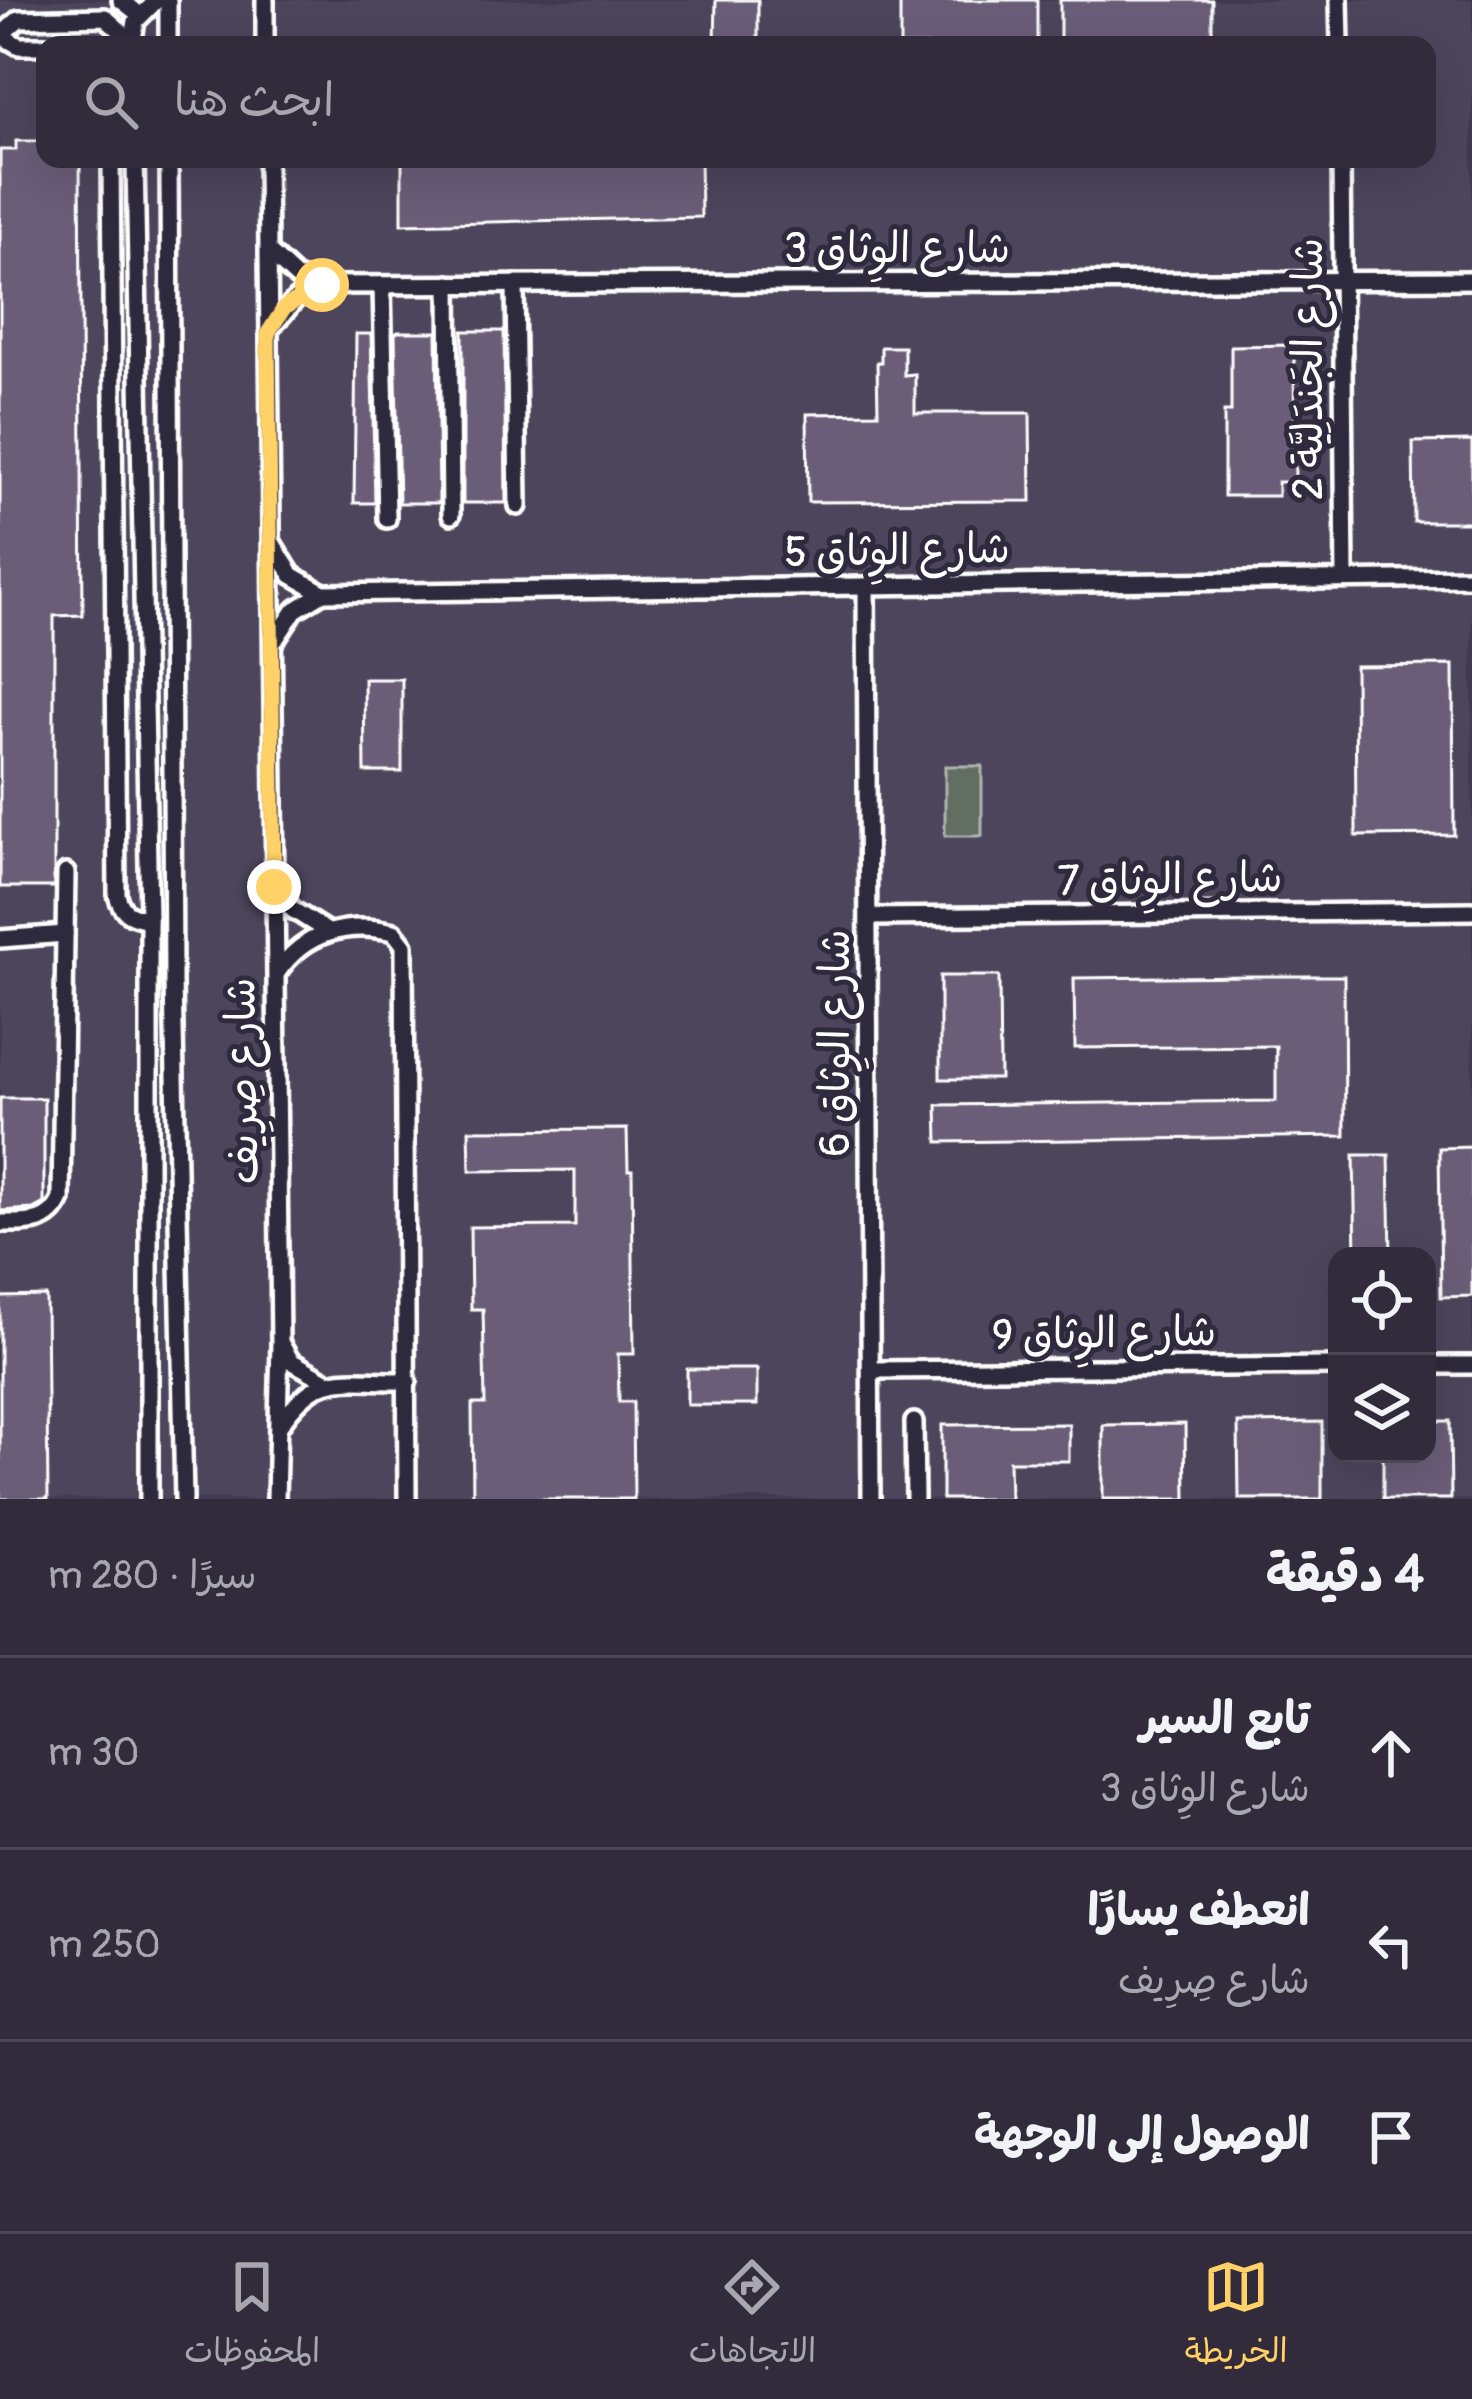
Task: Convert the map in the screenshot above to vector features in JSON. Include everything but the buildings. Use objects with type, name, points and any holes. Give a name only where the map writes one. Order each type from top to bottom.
[{"type":"street","points":[[121,0],[141,9],[158,0]]},
{"type":"street","points":[[168,0],[168,36]]},
{"type":"street","points":[[265,0],[265,36]]},
{"type":"street","points":[[1339,0],[1340,36]]},
{"type":"street","points":[[36,46],[19,46],[0,35],[19,19],[105,17],[128,36]]},
{"type":"street","points":[[111,168],[117,895],[120,908],[128,915],[149,920]]},
{"type":"street","points":[[135,168],[149,920],[149,1499]]},
{"type":"street","name":"شارع صِرِيف","points":[[169,168],[172,982],[184,1499]]},
{"type":"street","name":"شارع صِرِيف","points":[[267,168],[280,1344],[276,1499]]},
{"type":"street","name":"شارع الجَندَلِيَّة 2","points":[[1342,168],[1345,580]]},
{"type":"street","points":[[268,250],[296,278],[322,285]]},
{"type":"street","name":"شارع الوِثاق 3","points":[[322,285],[1472,280]]},
{"type":"street","points":[[449,284],[451,515]]},
{"type":"street","points":[[515,284],[518,506]]},
{"type":"street","points":[[268,333],[284,308],[322,285]]},
{"type":"street","points":[[382,285],[387,519]]},
{"type":"street","points":[[114,345],[141,346]]},
{"type":"street","points":[[273,543],[292,575],[323,593],[296,610],[274,641]]},
{"type":"street","name":"شارع الوِثاق 5","points":[[323,593],[1472,578]]},
{"type":"street","name":"شارع الوِثاق 6","points":[[866,586],[871,1499]]},
{"type":"street","points":[[114,617],[145,618]]},
{"type":"street","points":[[0,1223],[38,1222],[53,1214],[61,1199],[66,873]]},
{"type":"street","points":[[274,887],[293,910],[328,932]]},
{"type":"street","name":"شارع الوِثاق 7","points":[[869,917],[1472,910]]},
{"type":"street","points":[[275,976],[304,941],[328,932],[378,928],[394,932],[404,945],[407,1499]]},
{"type":"street","points":[[0,939],[65,934]]},
{"type":"street","points":[[280,1344],[291,1360],[328,1382]]},
{"type":"street","points":[[1436,1365],[1472,1364]]},
{"type":"street","name":"شارع الوِثاق 9","points":[[872,1370],[1328,1366]]},
{"type":"street","points":[[279,1426],[298,1399],[328,1382],[408,1382]]},
{"type":"street","points":[[914,1422],[915,1499]]},
{"type":"shaded area","points":[[0,0],[1472,0],[1472,1499],[0,1499]]},
{"type":"green space","points":[[945,766],[982,766],[982,836],[945,836]]},
{"type":"route","points":[[274,887],[268,333],[284,308],[322,285]]}]
